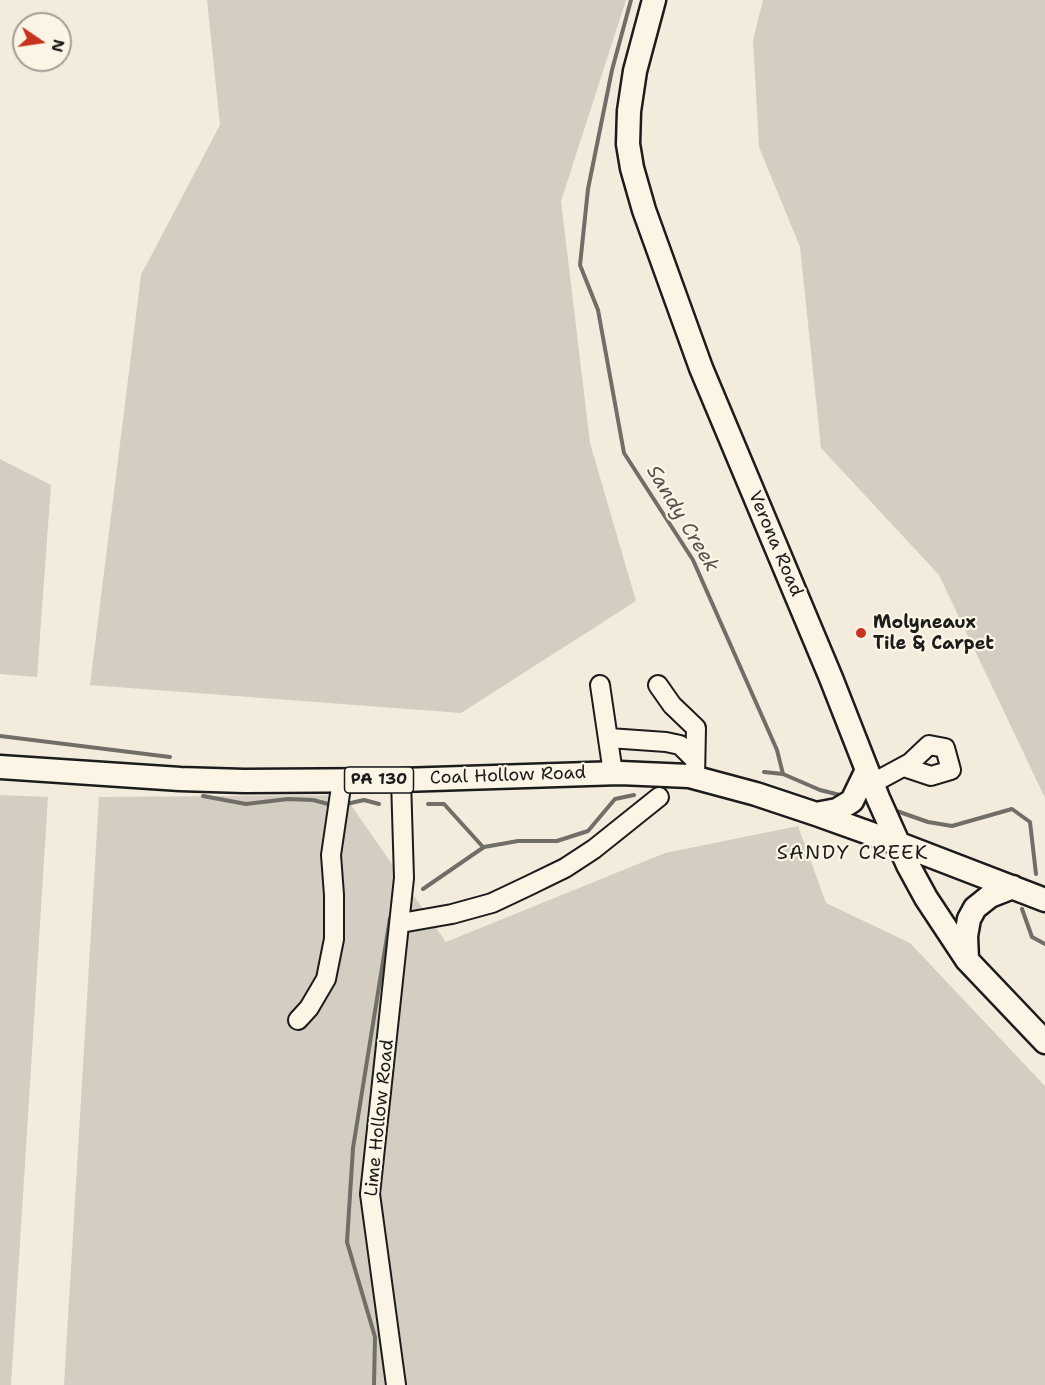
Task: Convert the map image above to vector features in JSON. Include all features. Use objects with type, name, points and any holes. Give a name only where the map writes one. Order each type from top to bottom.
[{"type":"main road","name":"Verona Road","points":[[654,0],[635,71],[629,111],[628,144],[632,168],[666,274],[701,368],[868,795],[926,898],[967,960],[1045,1042]]},
{"type":"main road","name":"Coal Hollow Road","points":[[0,767],[244,781],[339,795],[400,780],[659,773],[695,769],[756,794],[897,843]]},
{"type":"main road","points":[[816,814],[837,810],[868,795]]},
{"type":"main road","name":"PA 130","points":[[897,843],[1045,900]]},
{"type":"main road","points":[[967,960],[969,919],[975,908],[990,896],[1013,887]]},
{"type":"street","points":[[600,685],[613,773]]},
{"type":"street","points":[[658,685],[672,705],[696,728],[695,769]]},
{"type":"street","points":[[609,738],[680,745],[695,769]]},
{"type":"street","points":[[868,795],[904,767]]},
{"type":"street","name":"Lime Hollow Road","points":[[396,1385],[370,1194],[401,923],[404,878],[400,780]]},
{"type":"street","points":[[298,1020],[309,1008],[326,979],[334,939],[331,855],[339,795]]},
{"type":"street","points":[[401,923],[452,914],[492,903],[547,877],[594,849],[659,797]]},
{"type":"shaded area","points":[[207,0],[626,0],[561,201],[590,443],[636,601],[461,713],[90,685],[141,275],[220,125]]},
{"type":"shaded area","points":[[763,0],[1045,0],[1045,798],[939,575],[821,448],[800,247],[759,147],[753,40]]},
{"type":"shaded area","points":[[0,459],[51,485],[37,677],[0,674]]},
{"type":"shaded area","points":[[0,795],[48,797],[11,1385],[0,1385]]},
{"type":"shaded area","points":[[344,795],[446,942],[665,853],[798,826],[826,903],[910,943],[1045,1086],[1045,1385],[64,1385],[99,797]]},
{"type":"waterway","name":"Sandy Creek","points":[[631,0],[612,70],[588,189],[580,265],[598,310],[624,453],[693,560],[777,750],[783,774],[820,790],[844,796]]},
{"type":"waterway","points":[[0,736],[170,757]]},
{"type":"waterway","points":[[764,772],[783,774]]},
{"type":"waterway","points":[[423,889],[484,847],[518,841],[557,841],[588,831],[615,799],[634,795]]},
{"type":"waterway","points":[[203,796],[246,804],[288,799],[313,800],[332,805]]},
{"type":"waterway","points":[[342,805],[364,800],[379,804]]},
{"type":"waterway","points":[[428,804],[444,804],[483,847]]},
{"type":"waterway","name":"Sandy Creek","points":[[891,809],[928,822],[952,826],[1012,809],[1030,822],[1036,874]]},
{"type":"waterway","name":"Sandy Creek","points":[[1022,909],[1032,937],[1045,944]]},
{"type":"waterway","points":[[374,1385],[375,1337],[347,1242],[353,1148],[390,918]]},
{"type":"place","name":"Molyneaux Tile & Carpet","points":[[861,633]]},
{"type":"district","name":"SANDY CREEK","points":[[853,854]]}]
